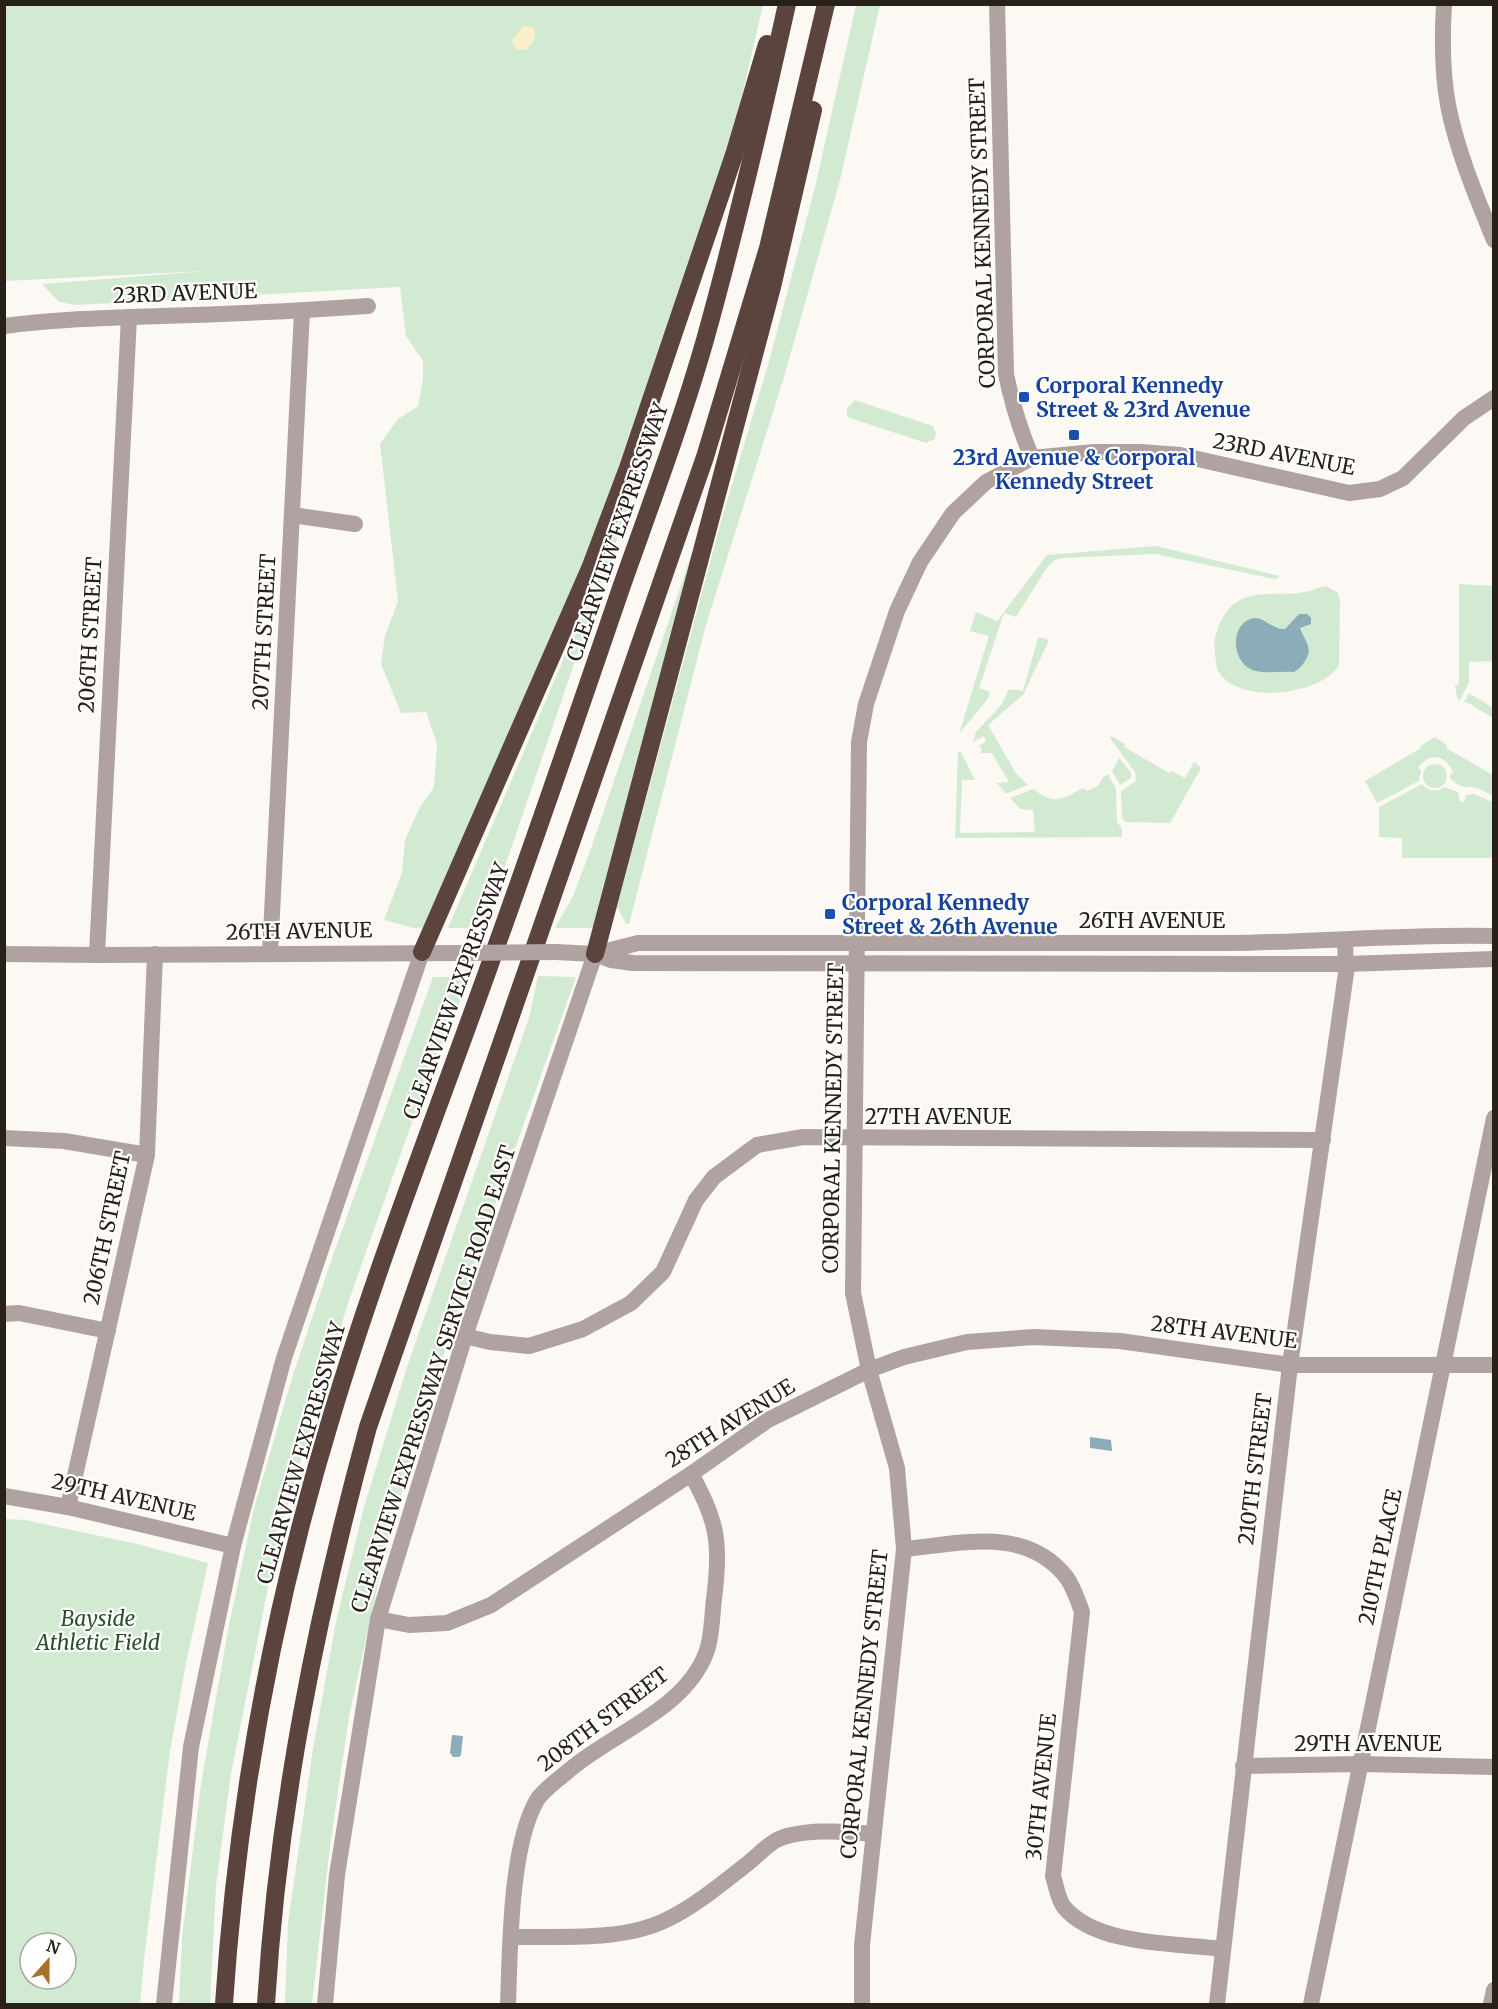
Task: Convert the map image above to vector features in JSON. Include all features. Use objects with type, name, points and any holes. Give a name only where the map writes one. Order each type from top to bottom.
[{"type":"highway","points":[[422,952],[591,566],[628,468],[734,155],[778,4]]},
{"type":"highway","name":"CLEARVIEW EXPRESSWAY","points":[[224,2004],[227,1959],[255,1741],[274,1638],[329,1422],[363,1318],[535,839],[704,344],[759,132],[787,4]]},
{"type":"highway","points":[[266,2004],[278,1857],[295,1748],[315,1640],[339,1532],[368,1427],[705,457],[768,248],[826,4]]},
{"type":"highway","points":[[595,954],[772,287],[835,4]]},
{"type":"street","name":"CORPORAL KENNEDY STREET","points":[[862,2004],[862,1945],[904,1549],[897,1468],[868,1370],[853,1293],[860,742],[866,704],[897,611],[920,562],[953,513],[986,482],[1032,458],[1018,426],[1006,374],[997,4]]},
{"type":"street","points":[[1444,4],[1442,29],[1444,70],[1449,106],[1462,157],[1494,240]]},
{"type":"street","name":"23RD AVENUE","points":[[4,326],[129,317],[302,311],[368,306]]},
{"type":"street","name":"207TH STREET","points":[[270,954],[302,311]]},
{"type":"street","name":"206TH STREET","points":[[97,955],[129,317]]},
{"type":"street","name":"23RD AVENUE","points":[[1032,458],[1094,452],[1180,455],[1349,493],[1380,489],[1403,478],[1464,418],[1494,398]]},
{"type":"street","points":[[292,515],[355,524]]},
{"type":"street","name":"26TH AVENUE","points":[[4,954],[422,952],[595,954],[638,943],[1232,943],[1434,935],[1494,936]]},
{"type":"street","name":"210TH STREET","points":[[1216,2004],[1290,1365],[1346,964],[1345,940]]},
{"type":"street","name":"CLEARVIEW EXPRESSWAY","points":[[164,2004],[191,1747],[233,1546],[284,1358],[422,952]]},
{"type":"street","name":"206TH STREET","points":[[68,1507],[147,1155],[155,954]]},
{"type":"street","name":"26TH AVENUE","points":[[595,954],[611,960],[633,963],[1346,964],[1494,959]]},
{"type":"street","name":"CLEARVIEW EXPRESSWAY SERVICE ROAD EAST","points":[[325,2004],[337,1875],[378,1619],[465,1336],[595,954]]},
{"type":"street","name":"210TH PLACE","points":[[1311,2004],[1494,1118]]},
{"type":"street","name":"27TH AVENUE","points":[[465,1336],[490,1342],[529,1346],[583,1329],[631,1303],[663,1272],[696,1200],[714,1177],[757,1145],[803,1137],[1323,1140]]},
{"type":"street","points":[[4,1138],[64,1141],[147,1155]]},
{"type":"street","points":[[4,1314],[19,1313],[108,1331]]},
{"type":"street","name":"28TH AVENUE","points":[[378,1619],[409,1625],[447,1623],[491,1605],[691,1474],[768,1420],[868,1370],[904,1357],[967,1342],[1034,1337],[1120,1341],[1290,1365],[1494,1365]]},
{"type":"street","name":"208TH STREET","points":[[508,2004],[511,1936],[518,1867],[526,1825],[538,1798],[579,1761],[637,1725],[677,1696],[694,1675],[707,1652],[718,1546],[715,1526],[691,1474]]},
{"type":"street","name":"29TH AVENUE","points":[[4,1496],[68,1507],[233,1546]]},
{"type":"street","name":"30TH AVENUE","points":[[904,1549],[992,1541],[1027,1547],[1054,1563],[1069,1580],[1082,1612],[1053,1876],[1062,1906],[1082,1923],[1107,1933],[1138,1940],[1222,1949]]},
{"type":"street","name":"29TH AVENUE","points":[[1243,1766],[1361,1764],[1494,1767]]},
{"type":"street","points":[[511,1936],[594,1936],[634,1930],[668,1919],[721,1885],[776,1840],[802,1834],[841,1830],[874,1834]]},
{"type":"street","points":[[1491,2004],[1494,1990]]},
{"type":"green space","points":[[5,5],[763,5],[731,143],[692,262],[597,529],[430,927],[414,928],[384,920],[402,873],[405,840],[419,809],[434,787],[437,744],[426,712],[401,713],[381,664],[385,636],[398,601],[380,444],[398,419],[418,406],[423,379],[423,361],[406,336],[400,287],[76,305],[59,302],[42,284],[206,271],[5,281]]},
{"type":"green space","points":[[856,5],[880,5],[840,180],[784,377],[706,625],[629,924],[626,924],[617,907],[722,518],[770,358],[815,187]]},
{"type":"green space","points":[[855,400],[933,426],[936,433],[935,439],[926,443],[850,418],[847,415],[847,408]]},
{"type":"green space","points":[[661,409],[484,928],[448,928],[582,616],[613,539],[656,413]]},
{"type":"green space","points":[[706,512],[596,928],[555,928],[573,896],[589,854]]},
{"type":"green space","points":[[1156,546],[1280,576],[1275,579],[1155,554],[1055,560],[1048,566],[1016,617],[1004,613],[979,688],[990,692],[987,700],[959,734],[989,636],[970,631],[976,612],[997,621],[1047,555]]},
{"type":"green space","points":[[1459,584],[1494,586],[1493,661],[1469,662],[1469,682],[1460,700],[1457,698],[1455,686],[1459,684]]},
{"type":"green space","points":[[1326,586],[1338,593],[1340,600],[1339,665],[1329,676],[1297,690],[1278,692],[1259,692],[1241,688],[1227,681],[1217,669],[1215,642],[1222,620],[1232,605],[1254,595],[1299,593]]},
{"type":"green space","points":[[1038,638],[1049,640],[1023,695],[988,725],[1016,773],[1028,785],[1006,794],[997,783],[1009,782],[992,753],[980,753],[982,750],[979,746],[986,741],[984,736],[973,742],[976,732],[1001,705],[1009,689],[1023,691]]},
{"type":"green space","points":[[1469,693],[1493,708],[1493,718],[1464,702]]},
{"type":"green space","points":[[1112,736],[1125,744],[1124,747],[1169,773],[1171,771],[1185,778],[1194,762],[1200,767],[1170,823],[1126,822],[1122,819],[1121,791],[1136,781],[1135,772],[1110,738]]},
{"type":"green space","points":[[1435,737],[1447,745],[1446,748],[1493,775],[1493,796],[1479,789],[1457,784],[1450,778],[1450,774],[1453,773],[1447,762],[1432,757],[1418,768],[1421,770],[1419,781],[1377,803],[1365,781],[1421,748],[1420,746]]},
{"type":"green space","points":[[958,752],[961,752],[975,780],[962,780],[960,833],[1035,832],[1033,810],[1020,809],[1010,798],[1033,789],[1052,799],[1063,798],[1083,788],[1087,791],[1099,785],[1102,778],[1108,774],[1116,789],[1117,822],[1122,829],[1122,837],[955,838]]},
{"type":"green space","points":[[1119,758],[1131,772],[1131,778],[1120,785],[1112,771]]},
{"type":"green space","points":[[1435,764],[1443,768],[1447,776],[1443,784],[1435,788],[1427,784],[1423,776],[1427,768]]},
{"type":"green space","points":[[1422,784],[1433,790],[1444,787],[1458,792],[1460,802],[1464,802],[1466,795],[1474,794],[1493,802],[1493,858],[1402,858],[1402,838],[1379,837],[1379,807]]},
{"type":"green space","points":[[538,976],[576,977],[462,1298],[417,1436],[385,1552],[349,1717],[330,1846],[312,2004],[285,2004],[288,1923],[313,1749],[336,1622],[364,1507],[407,1367],[529,1018]]},
{"type":"green space","points":[[433,977],[470,977],[433,1063],[348,1303],[278,1537],[231,1774],[216,1886],[210,2004],[179,2004],[182,1938],[201,1784],[228,1630],[254,1508],[292,1378],[331,1261]]},
{"type":"green space","name":"Bayside Athletic Field","points":[[5,1519],[25,1520],[137,1544],[208,1563],[170,1751],[140,2004],[5,2004]]},
{"type":"sand","points":[[523,26],[534,28],[535,39],[526,50],[516,49],[512,40]]},
{"type":"water","points":[[1299,614],[1307,614],[1311,618],[1311,624],[1300,628],[1309,652],[1299,669],[1294,672],[1261,672],[1248,668],[1242,662],[1238,655],[1236,638],[1243,624],[1255,618],[1285,629]]},
{"type":"water","points":[[1090,1437],[1111,1440],[1112,1451],[1090,1448]]},
{"type":"water","points":[[452,1735],[463,1736],[459,1757],[453,1757],[450,1753]]},
{"type":"place","name":"Corporal Kennedy Street & 23rd Avenue","points":[[1024,397]]},
{"type":"place","name":"23rd Avenue & Corporal Kennedy Street","points":[[1074,435]]},
{"type":"place","name":"Corporal Kennedy Street & 26th Avenue","points":[[830,914]]}]
